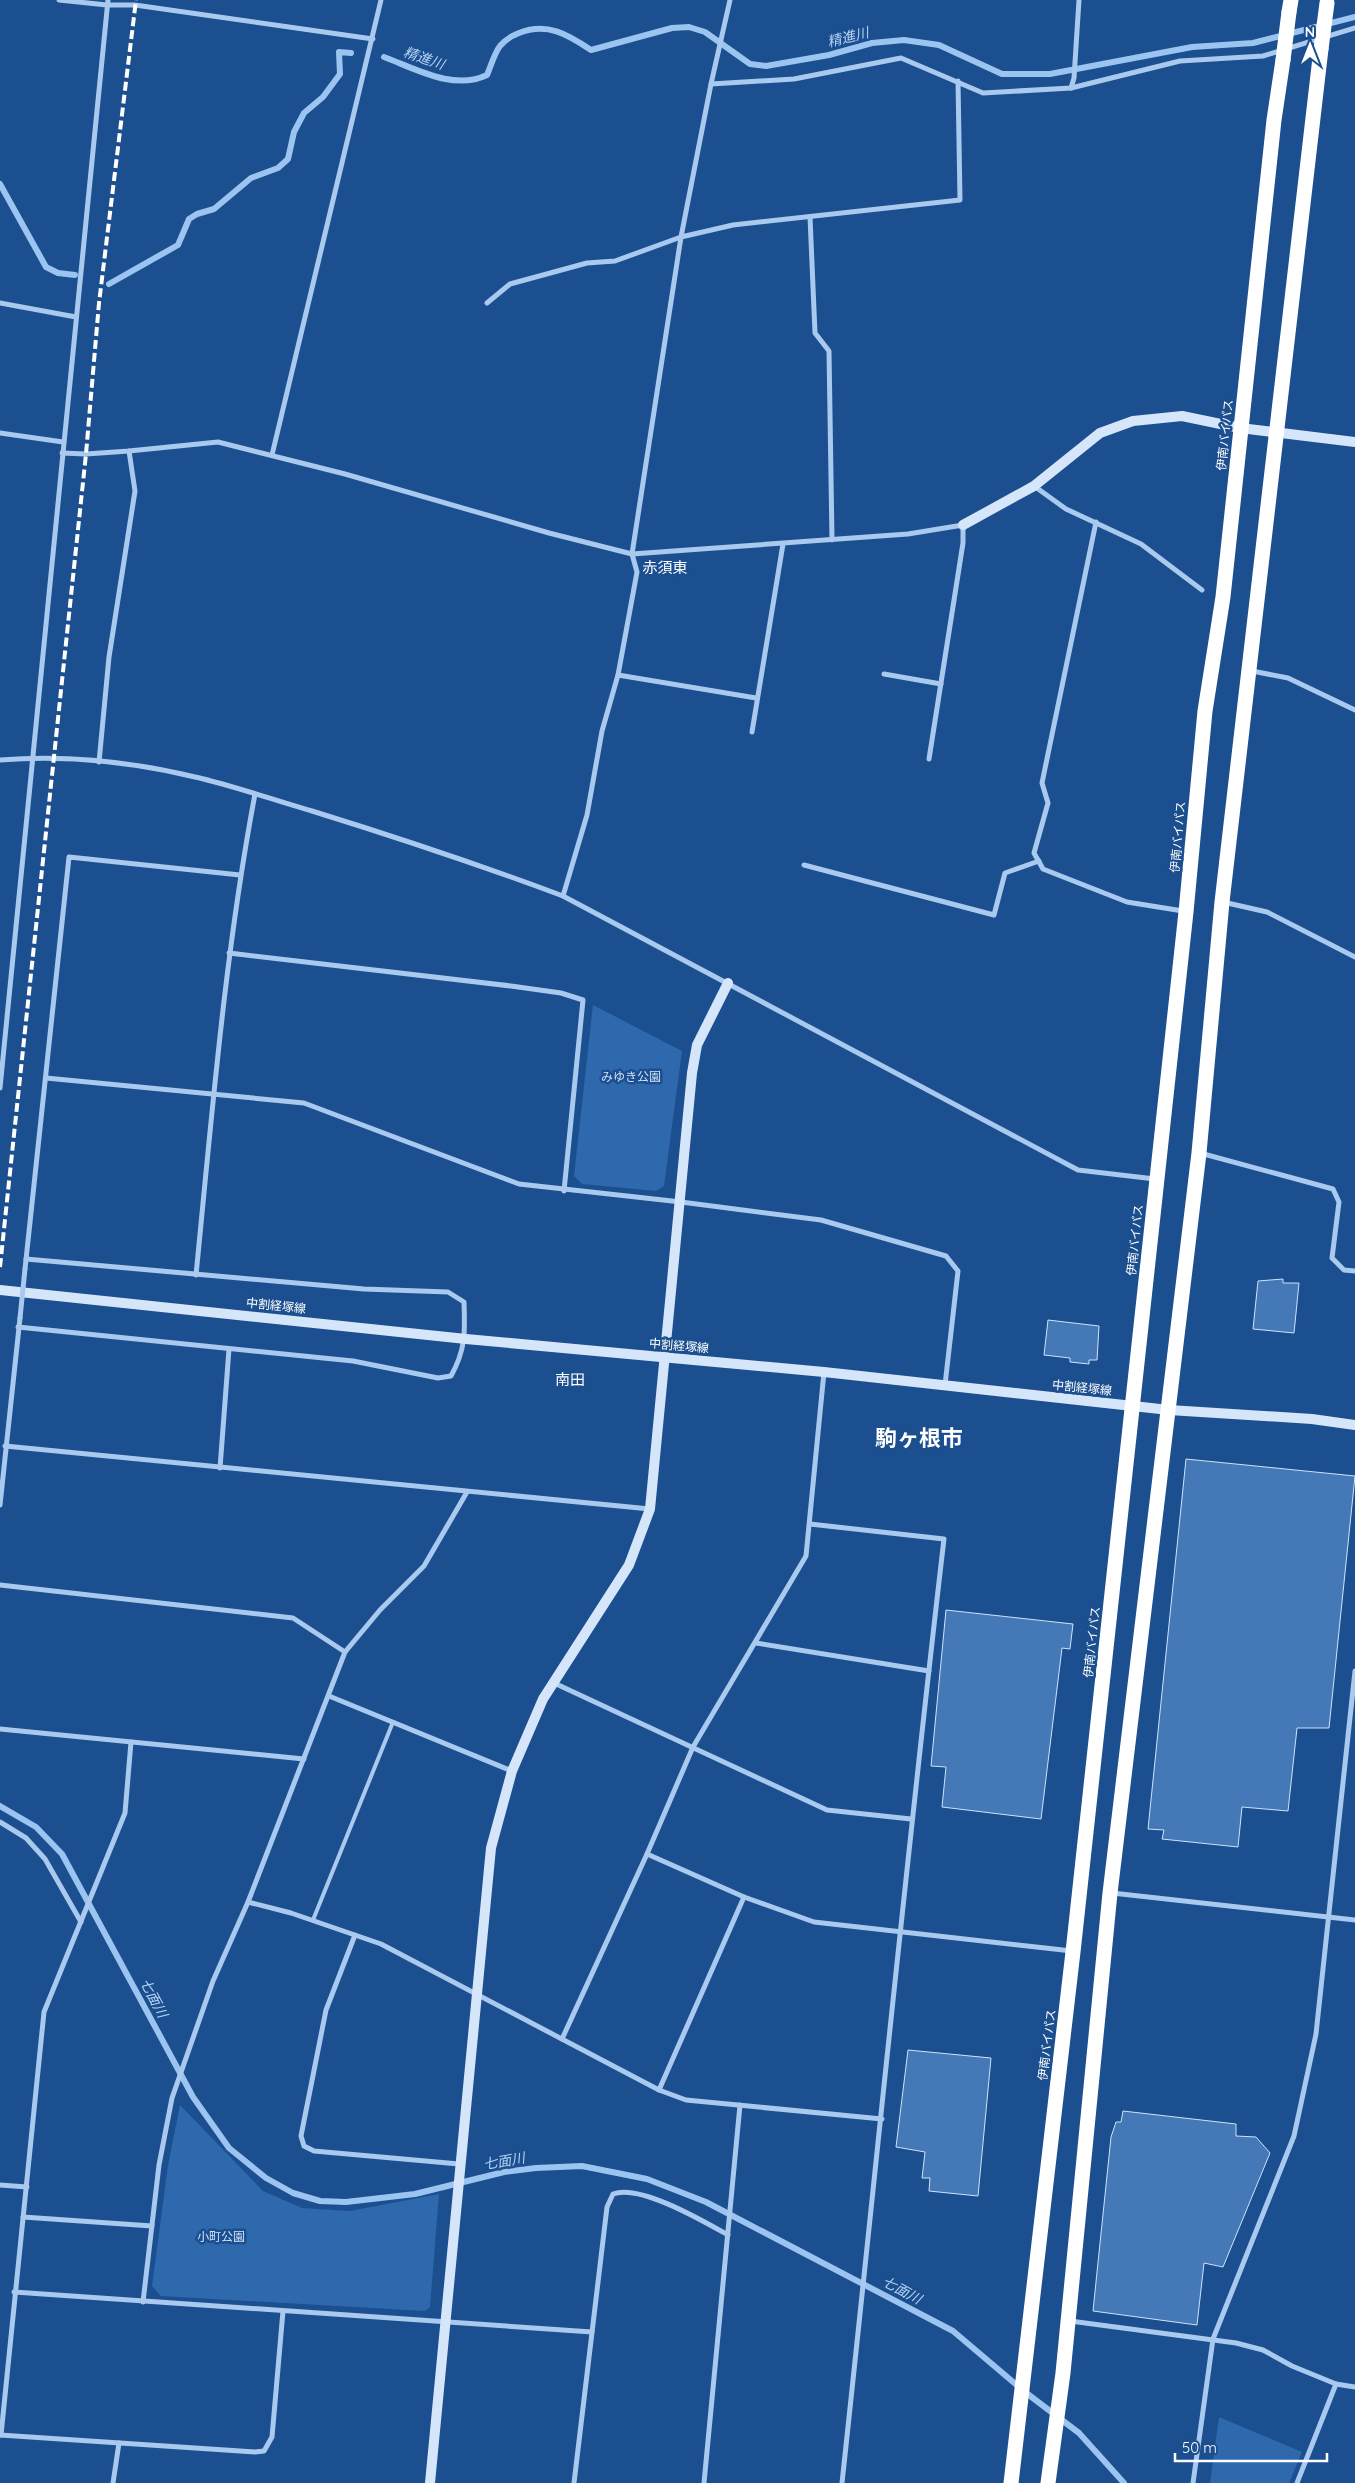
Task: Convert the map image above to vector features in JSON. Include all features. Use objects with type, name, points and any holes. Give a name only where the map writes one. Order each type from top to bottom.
[{"type":"highway","points":[[1048,2483],[1062,2373],[1110,1893],[1199,1153],[1222,902],[1327,1]]},
{"type":"highway","name":"伊南バイパス","points":[[1011,2483],[1073,1952],[1186,912],[1205,711],[1223,597],[1240,428],[1290,6]]},
{"type":"street","points":[[59,0],[135,6],[373,39]]},
{"type":"street","points":[[272,456],[381,0]]},
{"type":"street","points":[[563,896],[587,815],[602,730],[618,675],[637,572],[632,554],[681,236],[711,84],[730,0]]},
{"type":"street","points":[[1071,88],[1076,61],[1080,0]]},
{"type":"street","points":[[0,1088],[108,3]]},
{"type":"street","points":[[711,84],[794,79],[900,58],[983,93],[1071,88],[1180,60],[1263,56],[1355,28]]},
{"type":"street","points":[[487,303],[510,284],[587,263],[615,261],[681,236],[733,225],[960,200],[958,81]]},
{"type":"street","points":[[810,217],[815,332],[829,351],[832,540]]},
{"type":"street","points":[[0,304],[76,317]]},
{"type":"street","points":[[62,453],[86,454],[129,451],[218,442],[632,554],[908,534],[962,525],[1034,486],[1100,432],[1133,421],[1182,416],[1240,428],[1355,442]]},
{"type":"street","points":[[0,433],[63,442]]},
{"type":"street","points":[[99,762],[109,656],[135,491],[129,451]]},
{"type":"street","points":[[1034,486],[1066,509],[1141,544],[1202,590]]},
{"type":"street","points":[[1096,522],[1042,782],[1048,804],[1034,853],[1044,869],[1127,902],[1186,912]]},
{"type":"street","points":[[930,758],[963,543],[962,525]]},
{"type":"street","points":[[752,732],[756,698],[783,544]]},
{"type":"street","points":[[1249,670],[1288,678],[1355,710]]},
{"type":"street","points":[[884,674],[941,684]]},
{"type":"street","points":[[618,675],[756,698]]},
{"type":"street","points":[[0,760],[32,758],[99,762],[196,777],[471,862],[563,896],[1078,1170],[1156,1179]]},
{"type":"street","points":[[196,1275],[230,954],[240,875],[255,794]]},
{"type":"street","points":[[0,1505],[68,857],[240,875]]},
{"type":"street","points":[[804,865],[994,915],[1006,873],[1039,861]]},
{"type":"street","points":[[1222,902],[1267,912],[1355,957]]},
{"type":"street","points":[[230,954],[511,986],[561,993],[584,1000],[564,1191]]},
{"type":"street","points":[[430,2483],[475,1994],[491,1848],[512,1771],[543,1700],[629,1565],[650,1509],[692,1073],[697,1045],[728,983]]},
{"type":"street","points":[[46,1078],[304,1103],[519,1184],[564,1191],[681,1202],[821,1220],[946,1256],[958,1271],[945,1385]]},
{"type":"street","points":[[1199,1153],[1333,1189],[1339,1202],[1332,1258],[1344,1270],[1355,1271]]},
{"type":"street","points":[[18,1327],[353,1361],[438,1378],[451,1376],[461,1359],[466,1339],[464,1302],[448,1292],[364,1289],[26,1259]]},
{"type":"street","name":"中割経塚線","points":[[0,1290],[466,1339],[824,1372],[1169,1410],[1312,1419],[1355,1425]]},
{"type":"street","points":[[220,1468],[229,1349]]},
{"type":"street","points":[[562,2039],[647,1854],[692,1748],[806,1556],[824,1372]]},
{"type":"street","points":[[5,1446],[650,1509]]},
{"type":"street","points":[[143,2302],[159,2165],[174,2091],[185,2056],[214,1981],[248,1902],[330,1696],[345,1652],[380,1610],[424,1566],[467,1492]]},
{"type":"street","points":[[810,1524],[944,1539],[911,1819],[882,2120],[842,2483]]},
{"type":"street","points":[[0,1585],[292,1618],[345,1652]]},
{"type":"street","points":[[756,1643],[929,1672]]},
{"type":"street","points":[[1193,2483],[1213,2339],[1294,2136],[1316,2034],[1355,1671]]},
{"type":"street","points":[[554,1683],[827,1810],[911,1819]]},
{"type":"street","points":[[330,1696],[512,1771]]},
{"type":"street","points":[[0,1729],[304,1759]]},
{"type":"street","points":[[130,1742],[125,1813],[44,2012],[0,2435],[254,2452],[264,2451],[272,2437],[283,2311]]},
{"type":"street","points":[[0,1822],[26,1838],[45,1859],[82,1919]]},
{"type":"street","points":[[647,1854],[744,1897],[814,1922],[1073,1952]]},
{"type":"street","points":[[1110,1893],[1355,1920]]},
{"type":"street","points":[[660,2090],[744,1897]]},
{"type":"street","points":[[248,1902],[314,1920],[389,1948],[660,2090],[686,2100],[882,2120]]},
{"type":"street","points":[[354,1935],[326,2010],[301,2136],[304,2146],[314,2151],[459,2167]]},
{"type":"street","points":[[704,2483],[740,2105]]},
{"type":"street","points":[[0,2185],[27,2187]]},
{"type":"street","points":[[574,2483],[607,2207],[613,2194],[629,2192],[665,2203],[728,2235]]},
{"type":"street","points":[[23,2217],[152,2226]]},
{"type":"street","points":[[14,2292],[592,2332]]},
{"type":"street","points":[[1067,2320],[1213,2339],[1263,2350],[1292,2366],[1336,2384],[1355,2387]]},
{"type":"street","points":[[1298,2483],[1336,2384]]},
{"type":"street","points":[[113,2483],[119,2443]]},
{"type":"lane","points":[[314,1920],[393,1722]]},
{"type":"green space","name":"みゆき公園","points":[[593,1005],[682,1051],[664,1186],[656,1191],[582,1184],[574,1176]]},
{"type":"green space","name":"小町公園","points":[[180,2105],[263,2191],[302,2208],[350,2211],[439,2194],[430,2307],[425,2311],[161,2296],[152,2286],[168,2165]]},
{"type":"green space","points":[[1219,2417],[1302,2452],[1289,2483],[1210,2483]]},
{"type":"building","points":[[1283,1279],[1283,1283],[1299,1283],[1294,1333],[1253,1329],[1258,1281]]},
{"type":"building","points":[[1048,1320],[1099,1326],[1097,1360],[1089,1360],[1089,1364],[1070,1362],[1070,1358],[1044,1355]]},
{"type":"building","points":[[1186,1459],[1355,1476],[1329,1728],[1297,1728],[1288,1811],[1242,1807],[1238,1847],[1162,1839],[1164,1830],[1148,1829]]},
{"type":"building","points":[[946,1610],[1073,1624],[1070,1649],[1062,1648],[1041,1819],[942,1807],[946,1767],[931,1766]]},
{"type":"building","points":[[908,2050],[991,2058],[978,2196],[929,2191],[930,2178],[922,2178],[925,2152],[896,2147]]},
{"type":"building","points":[[1123,2111],[1236,2124],[1236,2136],[1256,2137],[1270,2153],[1223,2267],[1204,2263],[1197,2325],[1093,2311],[1111,2137],[1116,2122],[1121,2122]]},
{"type":"waterway","name":"精進川","points":[[384,57],[422,72],[448,80],[461,81],[487,75],[500,46],[513,35],[529,30],[548,29],[556,31],[574,39],[591,50],[672,28],[689,27],[705,32],[750,64],[766,66],[829,55],[872,43],[904,40],[939,45],[1002,74],[1050,74],[1192,47],[1253,43],[1355,17]]},
{"type":"waterway","name":"精進川","points":[[109,284],[178,245],[189,219],[197,214],[214,209],[251,178],[278,168],[288,159],[294,132],[304,113],[323,97],[340,74],[339,52],[351,53]]},
{"type":"waterway","points":[[0,184],[46,267],[58,273],[75,275]]},
{"type":"waterway","name":"七面川","points":[[0,1806],[36,1827],[62,1854],[193,2097],[229,2148],[266,2178],[293,2193],[320,2201],[346,2202],[415,2194],[504,2172],[536,2168],[582,2166],[647,2179],[706,2202],[953,2331],[1025,2392],[1079,2433],[1124,2483]]},
{"type":"railway","points":[[0,1267],[86,454],[99,303],[136,0]]},
{"type":"district","name":"赤須東","points":[[665,568]]},
{"type":"district","name":"南田","points":[[570,1380]]},
{"type":"district","name":"駒ヶ根市","points":[[919,1438]]}]
